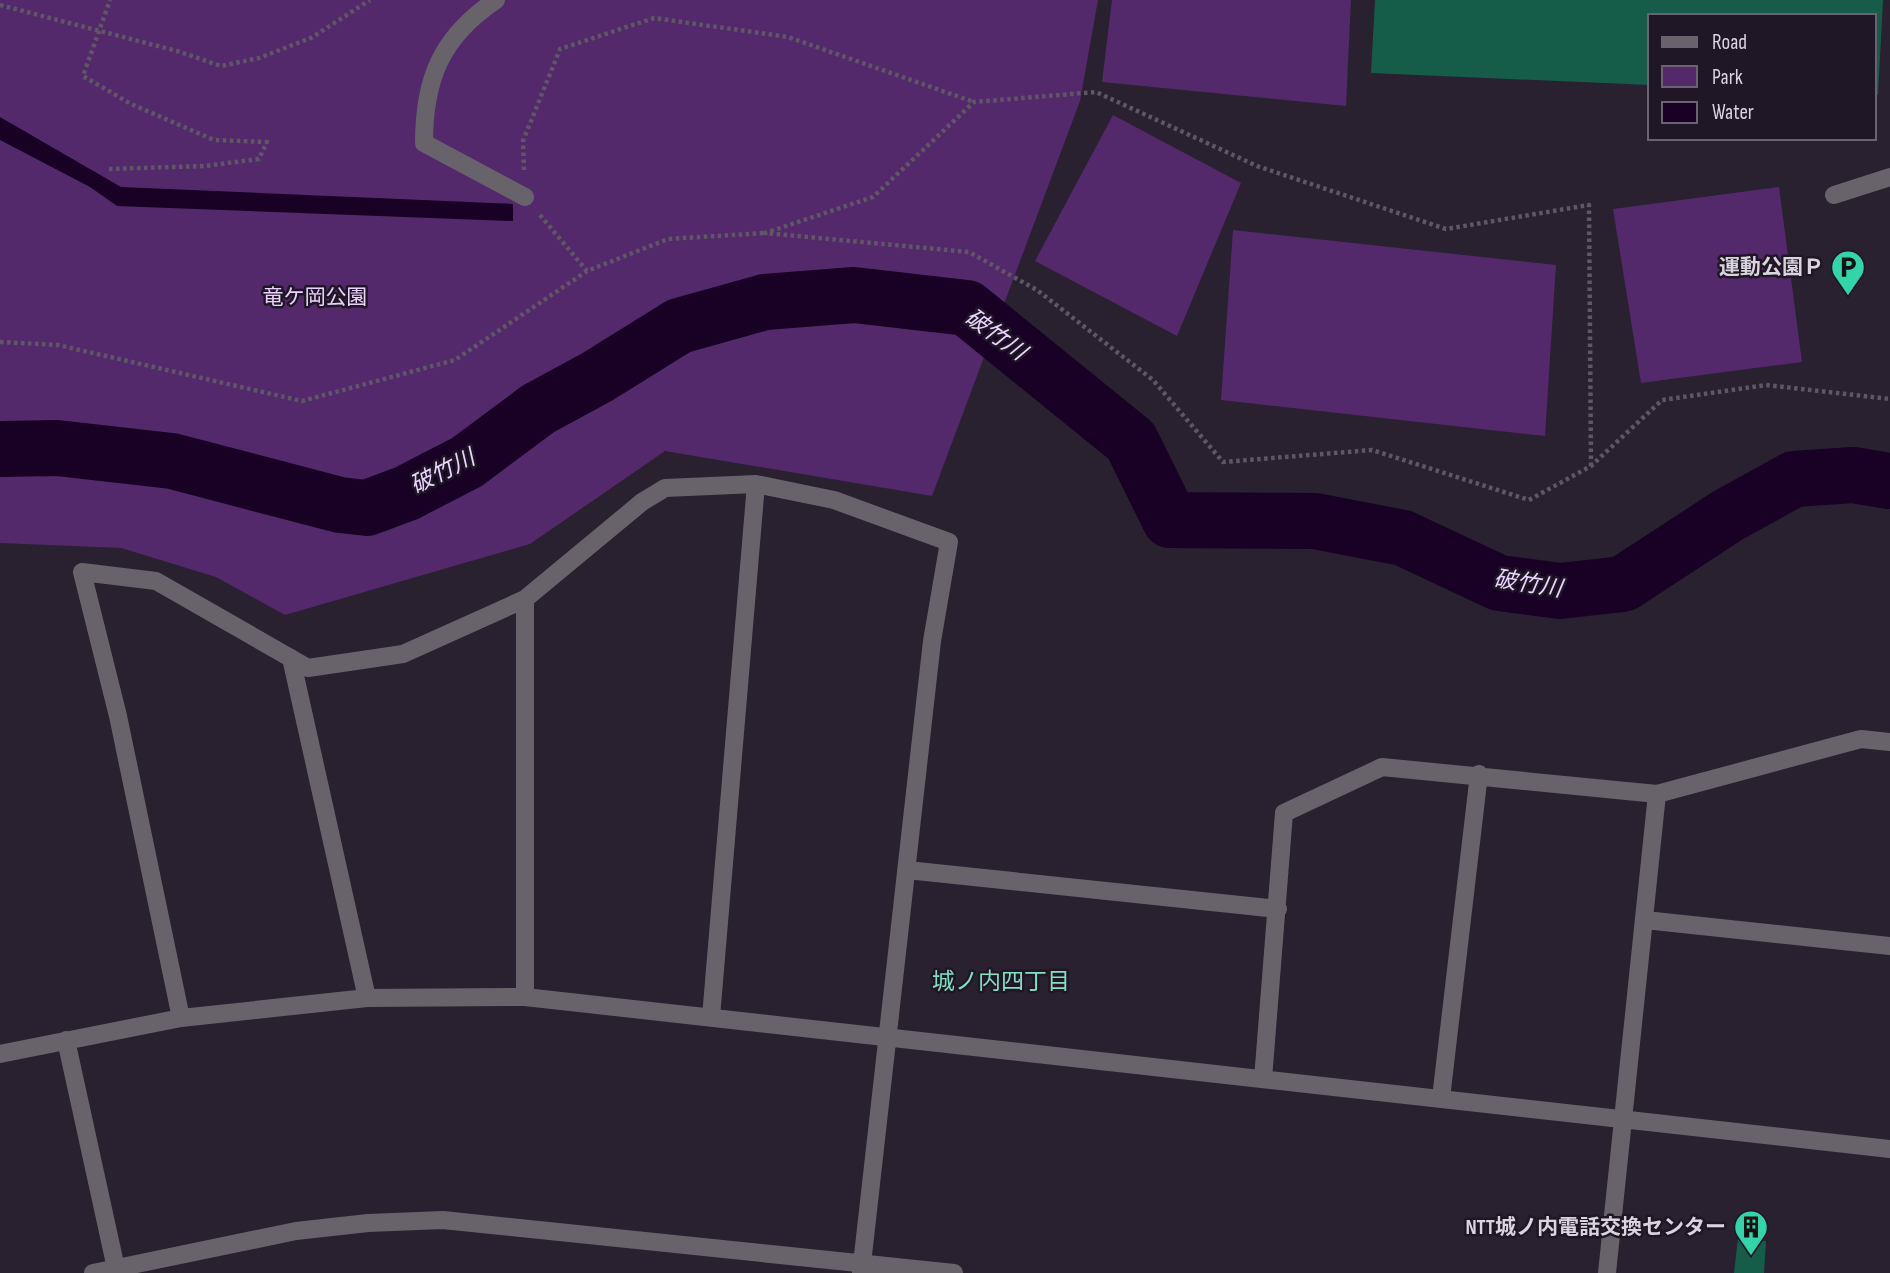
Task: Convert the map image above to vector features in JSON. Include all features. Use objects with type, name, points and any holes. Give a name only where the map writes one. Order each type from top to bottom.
[{"type":"street","points":[[496,0],[466,20],[439,59],[424,106],[424,143],[525,197]]},
{"type":"street","points":[[1834,195],[1890,177]]},
{"type":"street","points":[[712,1017],[756,484]]},
{"type":"street","points":[[181,1018],[118,716],[82,572],[156,581],[308,668],[403,654],[525,599],[642,502],[665,488],[756,484],[834,500],[948,542],[932,641],[861,1268]]},
{"type":"street","points":[[525,599],[525,997]]},
{"type":"street","points":[[291,658],[367,998]]},
{"type":"street","points":[[1263,1079],[1284,813],[1382,767],[1479,774],[1657,794],[1861,739],[1890,742]]},
{"type":"street","points":[[1441,1098],[1479,774]]},
{"type":"street","points":[[1607,1273],[1657,794]]},
{"type":"street","points":[[907,870],[1278,909]]},
{"type":"street","points":[[1645,920],[1890,946]]},
{"type":"street","points":[[0,1054],[181,1018],[367,998],[525,997],[1890,1149]]},
{"type":"street","points":[[66,1040],[117,1270]]},
{"type":"street","points":[[93,1273],[296,1231],[368,1223],[443,1220],[861,1268],[954,1273]]},
{"type":"path","points":[[109,169],[205,166],[259,159],[267,142],[214,140],[164,120],[103,90],[83,76],[110,0]]},
{"type":"path","points":[[0,5],[98,29],[221,66],[259,58],[311,38],[370,0]]},
{"type":"path","points":[[587,271],[525,197],[523,141],[560,49],[654,18],[788,37],[974,102],[1096,92],[1256,166],[1446,229],[1589,205],[1591,466]]},
{"type":"path","points":[[765,233],[873,197],[974,102]]},
{"type":"path","points":[[0,342],[58,345],[302,401],[455,360],[587,271],[667,239],[765,233],[969,251],[1037,290],[1153,380],[1223,462],[1372,450],[1529,500],[1591,466],[1662,400],[1766,385],[1890,399]]},
{"type":"green space","name":"竜ケ岡公園","points":[[0,0],[1098,0],[1080,101],[932,496],[665,451],[530,544],[285,615],[216,577],[121,548],[0,543]]},
{"type":"green space","points":[[1112,0],[1351,0],[1346,106],[1102,82]]},
{"type":"green space","points":[[1113,115],[1241,183],[1177,336],[1035,261]]},
{"type":"green space","points":[[1779,187],[1802,362],[1641,383],[1613,209]]},
{"type":"green space","points":[[1233,230],[1556,265],[1545,436],[1221,400]]},
{"type":"water","points":[[0,117],[121,187],[513,204],[513,221],[117,206],[90,187],[0,140]]},
{"type":"building","points":[[1375,0],[1883,0],[1878,95],[1876,14],[1648,14],[1648,85],[1371,73]]},
{"type":"building","name":"NTT城ノ内電話交換センター","points":[[1738,1238],[1766,1241],[1764,1273],[1734,1273]]},
{"type":"waterway","name":"破竹川","points":[[0,449],[57,448],[172,461],[340,505],[367,508],[407,493],[467,462],[538,409],[597,377],[679,326],[765,302],[854,295],[967,308],[1131,441],[1170,520],[1315,521],[1403,538],[1499,583],[1560,591],[1623,584],[1727,516],[1794,479],[1853,475],[1890,481]]},
{"type":"place","name":"運動公園Ｐ","points":[[1848,297]]},
{"type":"place","name":"NTT城ノ内電話交換センター","points":[[1751,1257]]},
{"type":"district","name":"城ノ内四丁目","points":[[1001,981]]}]
